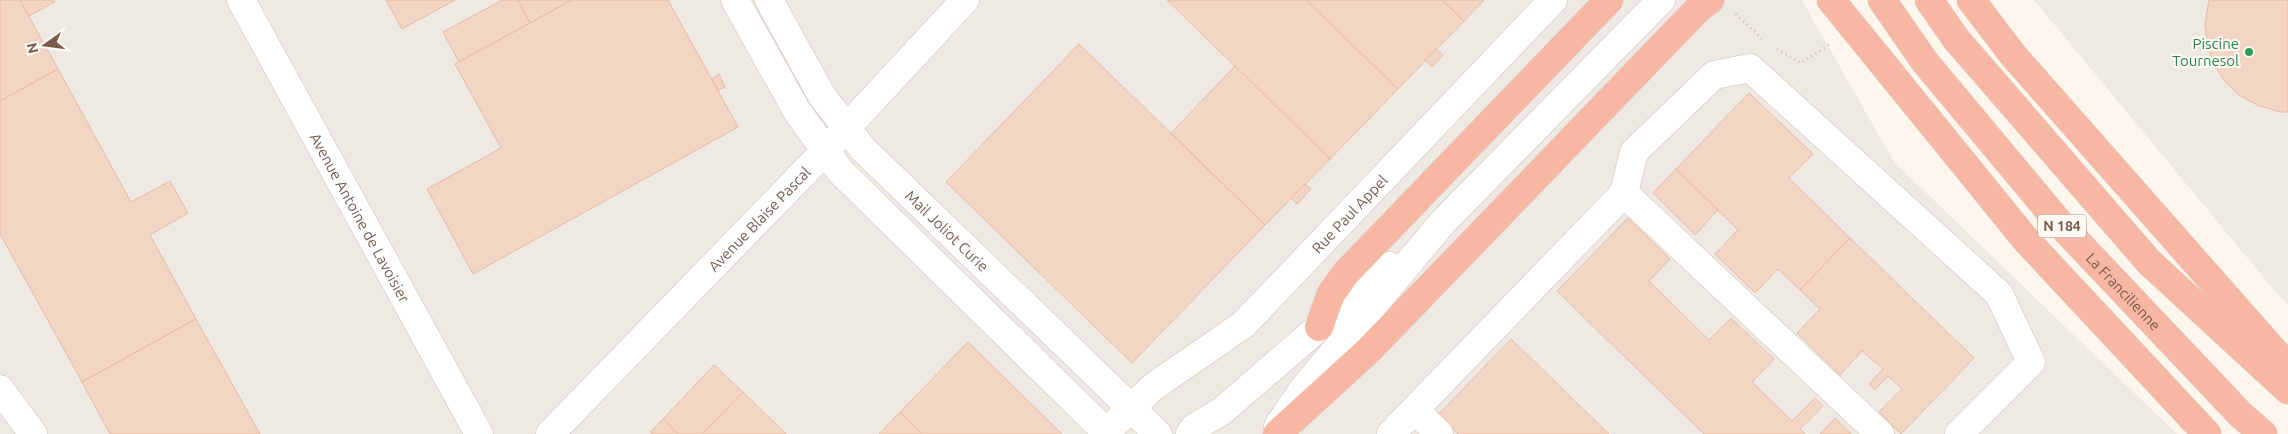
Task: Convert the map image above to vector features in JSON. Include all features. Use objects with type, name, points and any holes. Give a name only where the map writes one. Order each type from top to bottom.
[{"type":"highway","points":[[1319,326],[1331,294],[1346,272],[1609,0]]},
{"type":"highway","points":[[1277,434],[1369,350],[1699,8],[1710,0]]},
{"type":"highway","points":[[1831,0],[1848,37],[2026,240],[2207,434]]},
{"type":"highway","points":[[1838,0],[1848,37]]},
{"type":"highway","name":"La Francilienne","points":[[1882,0],[1925,62],[2061,225],[2241,415],[2263,434]]},
{"type":"highway","name":"N 184","points":[[1929,0],[1956,39],[2149,262],[2288,390]]},
{"type":"highway","points":[[1971,0],[2013,55],[2288,368]]},
{"type":"street","name":"Avenue Antoine de Lavoisier","points":[[241,0],[479,434]]},
{"type":"street","points":[[735,0],[797,110],[824,152],[840,172],[1106,433]]},
{"type":"street","name":"Mail Joliot Curie","points":[[769,0],[822,96],[862,149],[1158,434]]},
{"type":"street","name":"Avenue Blaise Pascal","points":[[550,434],[824,152],[965,0]]},
{"type":"street","name":"Rue Paul Appel","points":[[1106,433],[1130,407],[1153,387],[1244,324],[1553,0]]},
{"type":"street","points":[[1273,434],[1304,388],[1443,222],[1661,0]]},
{"type":"street","points":[[1391,434],[1624,193],[1634,152],[1714,75],[1750,68],[1999,294],[2031,362],[1959,434]]},
{"type":"street","points":[[1624,193],[1880,434]]},
{"type":"street","points":[[1190,434],[1195,427],[1222,411],[1319,326],[1443,222]]},
{"type":"street","points":[[0,389],[33,434]]},
{"type":"street","points":[[1415,410],[1439,434]]},
{"type":"path","points":[[1738,16],[1763,41]]},
{"type":"path","points":[[1771,45],[1801,63],[1848,37]]},
{"type":"shaded area","points":[[0,0],[1802,0],[1894,162],[2177,434],[0,434]]},
{"type":"shaded area","points":[[2034,0],[2288,0],[2288,305],[2274,290]]},
{"type":"building","points":[[0,0],[20,0],[58,69],[0,101]]},
{"type":"building","points":[[20,0],[54,0],[55,2],[29,16]]},
{"type":"building","points":[[386,0],[455,0],[402,29]]},
{"type":"building","points":[[502,0],[518,0],[530,23],[459,62],[443,32]]},
{"type":"building","points":[[518,0],[572,0],[530,23]]},
{"type":"building","points":[[572,0],[668,0],[738,127],[473,274],[427,189],[501,148],[455,64]]},
{"type":"building","points":[[1167,0],[1306,0],[1398,89],[1330,159]]},
{"type":"building","points":[[1306,0],[1442,0],[1464,21],[1398,89]]},
{"type":"building","points":[[1442,0],[1484,0],[1464,21]]},
{"type":"building","name":"Piscine Tournesol","points":[[2209,0],[2288,0],[2288,112],[2280,112],[2257,105],[2239,95],[2223,79],[2212,60],[2207,43],[2205,24]]},
{"type":"building","points":[[1079,44],[1265,225],[1132,363],[946,182]]},
{"type":"building","points":[[1436,49],[1443,55],[1432,67],[1425,60]]},
{"type":"building","points":[[1235,66],[1330,159],[1265,225],[1171,133]]},
{"type":"building","points":[[58,69],[131,202],[170,181],[188,213],[150,235],[196,319],[82,382],[0,234],[0,101]]},
{"type":"building","points":[[719,74],[725,87],[718,90],[712,79]]},
{"type":"building","points":[[1749,93],[1813,154],[1789,178],[1850,238],[1800,290],[1778,269],[1755,293],[1715,254],[1738,230],[1676,169]]},
{"type":"building","points":[[1676,169],[1718,210],[1695,235],[1653,193]]},
{"type":"building","points":[[1305,184],[1311,189],[1297,204],[1291,198]]},
{"type":"building","points":[[1628,218],[1670,259],[1649,281],[1709,340],[1731,318],[1774,359],[1752,382],[1792,421],[1815,398],[1823,406],[1800,429],[1805,434],[1704,434],[1557,291]]},
{"type":"building","points":[[1850,238],[1974,358],[1901,434],[1879,412],[1902,389],[1888,376],[1875,390],[1869,384],[1883,369],[1862,351],[1840,375],[1797,333],[1820,309],[1800,290]]},
{"type":"building","points":[[196,319],[260,434],[110,434],[82,382]]},
{"type":"building","points":[[1511,339],[1609,434],[1458,434],[1438,415]]},
{"type":"building","points":[[968,342],[1062,434],[922,434],[900,412]]},
{"type":"building","points":[[714,365],[743,392],[702,434],[678,434],[663,419]]},
{"type":"building","points":[[743,392],[786,434],[702,434]]},
{"type":"building","points":[[900,412],[922,434],[879,434]]},
{"type":"building","points":[[1835,418],[1851,434],[1820,434]]},
{"type":"building","points":[[663,419],[678,434],[652,434],[650,432]]},
{"type":"place","name":"Piscine Tournesol","points":[[2249,52]]}]
